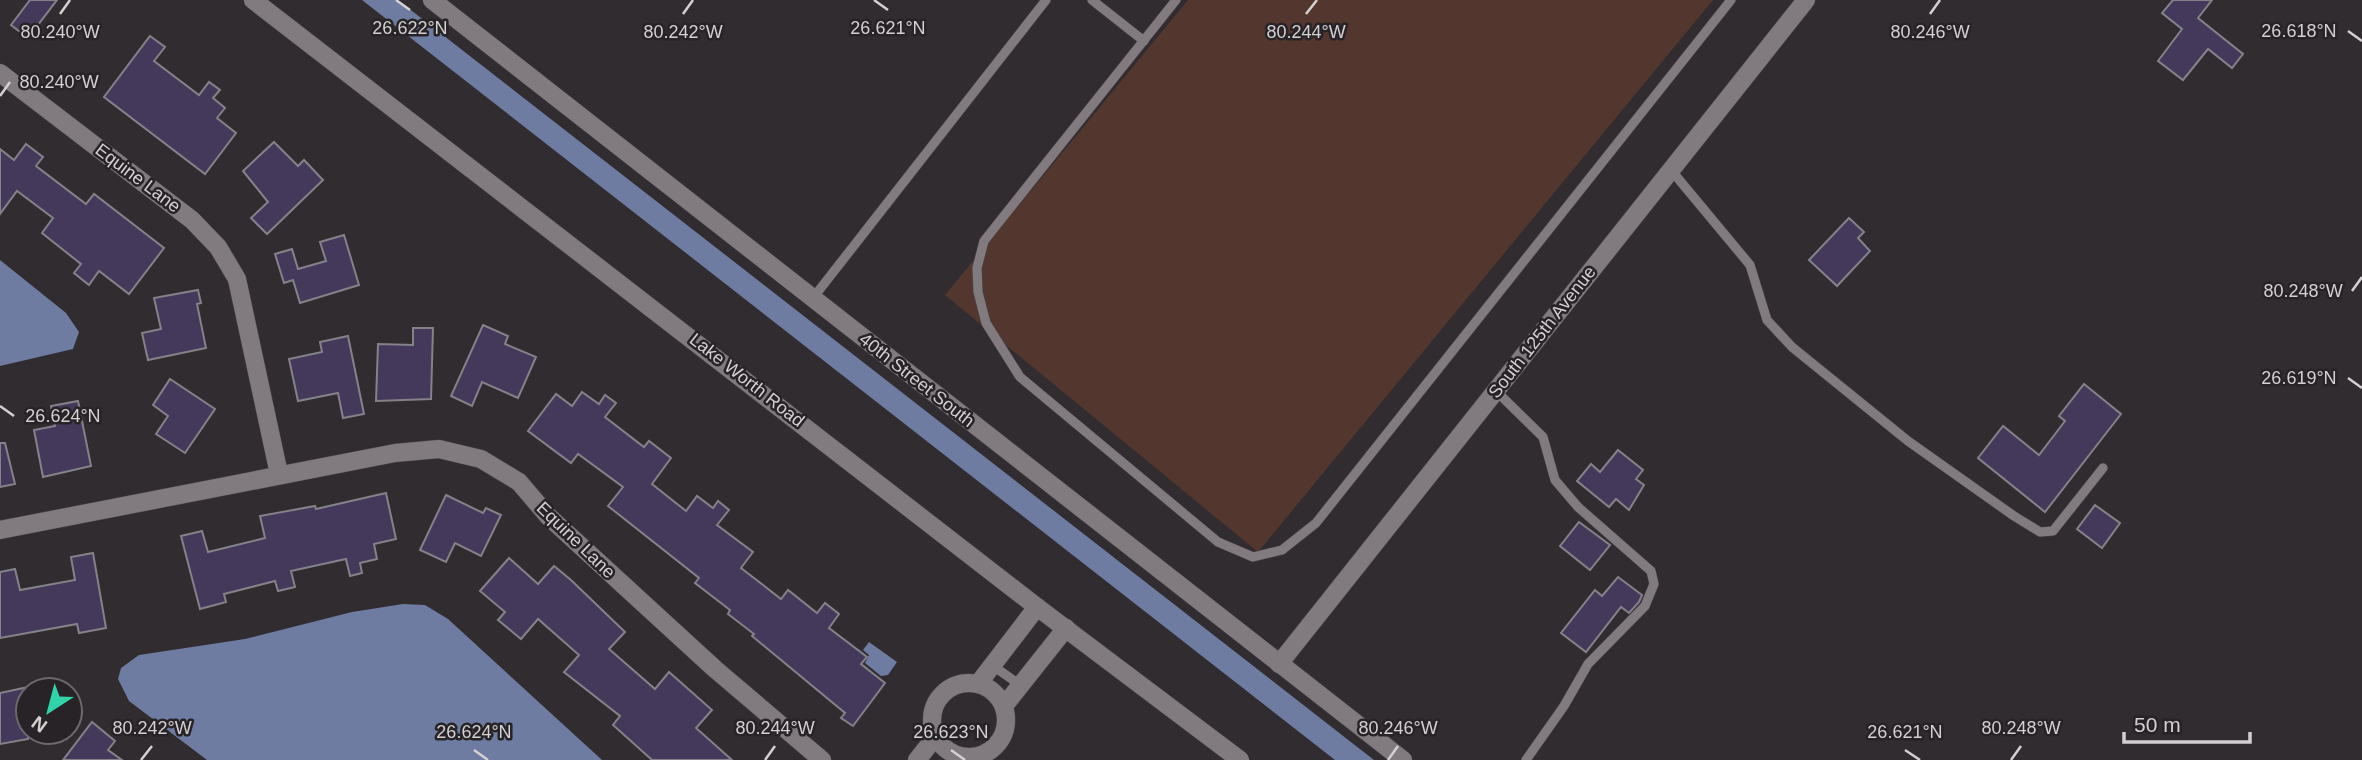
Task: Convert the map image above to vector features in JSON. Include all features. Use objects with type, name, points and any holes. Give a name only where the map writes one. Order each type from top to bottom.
[{"type":"street","name":"Lake Worth Road","points":[[253,0],[1037,607],[1240,760]]},
{"type":"street","name":"40th Street South","points":[[432,0],[1403,760]]},
{"type":"street","name":"South 125th Avenue","points":[[1279,664],[1806,0]]},
{"type":"street","name":"Equine Lane","points":[[0,73],[192,219],[218,247],[237,279],[247,316],[279,474]]},
{"type":"street","name":"Equine Lane","points":[[0,530],[395,453],[439,449],[481,459],[519,482],[548,516],[666,624],[822,760]]},
{"type":"street","points":[[978,684],[1037,607]]},
{"type":"street","points":[[1004,706],[1066,628]]},
{"type":"street","points":[[978,684],[989,688],[1004,706],[1005,731],[990,752],[964,759],[953,754],[936,736],[933,713],[937,702],[955,686],[978,684]]},
{"type":"street","points":[[918,760],[936,736]]},
{"type":"lane","points":[[813,299],[1046,0]]},
{"type":"lane","points":[[1092,0],[1144,41]]},
{"type":"lane","points":[[1176,0],[984,241],[977,268],[978,292],[986,323],[1020,377],[1218,542],[1253,557],[1282,550],[1316,523],[1731,0]]},
{"type":"lane","points":[[1671,170],[1750,265],[1767,320],[1785,341],[1898,433],[2014,516],[2040,532],[2053,531],[2103,468]]},
{"type":"lane","points":[[1496,391],[1543,437],[1555,480],[1578,507],[1651,571],[1654,584],[1646,606],[1588,664],[1564,706],[1526,760]]},
{"type":"lane","points":[[992,665],[1020,685]]},
{"type":"shaded area","points":[[1188,0],[1713,0],[1258,552],[945,295]]},
{"type":"water","points":[[362,0],[398,0],[1374,760],[1335,760]]},
{"type":"water","points":[[0,260],[66,313],[79,332],[73,349],[0,366]]},
{"type":"water","points":[[403,604],[425,605],[448,619],[602,760],[207,760],[129,701],[118,679],[121,668],[139,655],[245,639],[352,612]]},
{"type":"water","points":[[869,642],[897,662],[888,675],[881,676],[865,663],[869,655],[863,650]]},
{"type":"building","points":[[30,0],[57,0],[28,38],[11,25]]},
{"type":"building","points":[[2173,0],[2212,0],[2198,18],[2243,54],[2232,68],[2208,49],[2183,80],[2158,61],[2182,29],[2162,13]]},
{"type":"building","points":[[150,36],[165,47],[154,61],[199,95],[209,82],[220,90],[213,98],[225,108],[217,118],[236,133],[205,174],[104,97]]},
{"type":"building","points":[[274,142],[298,166],[304,160],[323,180],[267,234],[251,218],[268,202],[243,171]]},
{"type":"building","points":[[26,144],[43,157],[36,166],[86,204],[94,194],[164,248],[129,294],[99,271],[89,285],[74,273],[81,264],[42,233],[53,218],[17,191],[0,214],[0,149],[14,160]]},
{"type":"building","points":[[1849,218],[1864,232],[1858,238],[1870,251],[1837,286],[1809,260]]},
{"type":"building","points":[[344,235],[359,285],[300,303],[293,280],[284,283],[275,254],[292,249],[298,269],[326,261],[320,242]]},
{"type":"building","points":[[198,290],[201,303],[197,304],[206,348],[148,360],[142,333],[161,329],[154,298]]},
{"type":"building","points":[[483,325],[508,336],[505,344],[536,357],[518,398],[482,382],[472,406],[451,396]]},
{"type":"building","points":[[413,328],[433,328],[431,399],[376,401],[378,344],[413,345]]},
{"type":"building","points":[[348,336],[364,414],[343,418],[338,393],[298,401],[289,359],[322,352],[320,342]]},
{"type":"building","points":[[170,379],[215,409],[185,453],[156,434],[168,416],[153,405]]},
{"type":"building","points":[[2084,384],[2121,414],[2045,512],[1978,458],[2003,426],[2039,455],[2065,421],[2059,416]]},
{"type":"building","points":[[582,392],[599,404],[605,395],[616,403],[605,417],[644,447],[649,441],[671,458],[652,484],[686,511],[697,496],[713,508],[718,501],[729,510],[717,525],[753,552],[741,568],[781,599],[788,590],[817,613],[825,603],[839,614],[829,628],[867,657],[861,664],[885,683],[853,726],[841,718],[845,713],[752,636],[754,634],[728,614],[730,610],[695,583],[699,578],[608,506],[623,487],[578,454],[571,463],[528,431],[556,394],[572,406]]},
{"type":"building","points":[[78,401],[91,466],[43,477],[34,430],[55,426],[51,406]]},
{"type":"building","points":[[0,443],[5,443],[15,484],[0,487]]},
{"type":"building","points":[[1618,450],[1643,470],[1636,479],[1644,485],[1629,510],[1616,499],[1609,507],[1577,481],[1591,464],[1600,472]]},
{"type":"building","points":[[386,493],[396,539],[374,544],[377,559],[360,563],[362,573],[350,576],[346,559],[291,571],[295,587],[278,591],[275,581],[224,594],[226,602],[200,609],[181,536],[202,531],[208,552],[265,538],[260,516],[315,506],[316,509]]},
{"type":"building","points":[[446,495],[483,513],[486,508],[501,515],[481,556],[455,543],[446,562],[420,550]]},
{"type":"building","points":[[2095,505],[2120,523],[2102,548],[2077,529]]},
{"type":"building","points":[[1579,522],[1610,545],[1590,570],[1560,546]]},
{"type":"building","points":[[93,553],[106,628],[79,633],[77,624],[0,638],[0,572],[15,569],[20,590],[75,580],[71,557]]},
{"type":"building","points":[[509,558],[538,584],[554,566],[571,580],[625,632],[609,649],[655,689],[669,672],[712,710],[696,728],[732,760],[652,760],[613,725],[620,716],[564,672],[579,655],[538,619],[521,639],[498,620],[505,612],[480,591]]},
{"type":"building","points":[[1618,577],[1642,595],[1629,613],[1621,607],[1586,652],[1561,633],[1595,590],[1602,596]]},
{"type":"building","points":[[14,690],[14,742],[0,744],[0,693]]},
{"type":"building","points":[[92,722],[115,741],[108,750],[122,760],[63,760],[74,746],[84,746],[84,732]]}]
